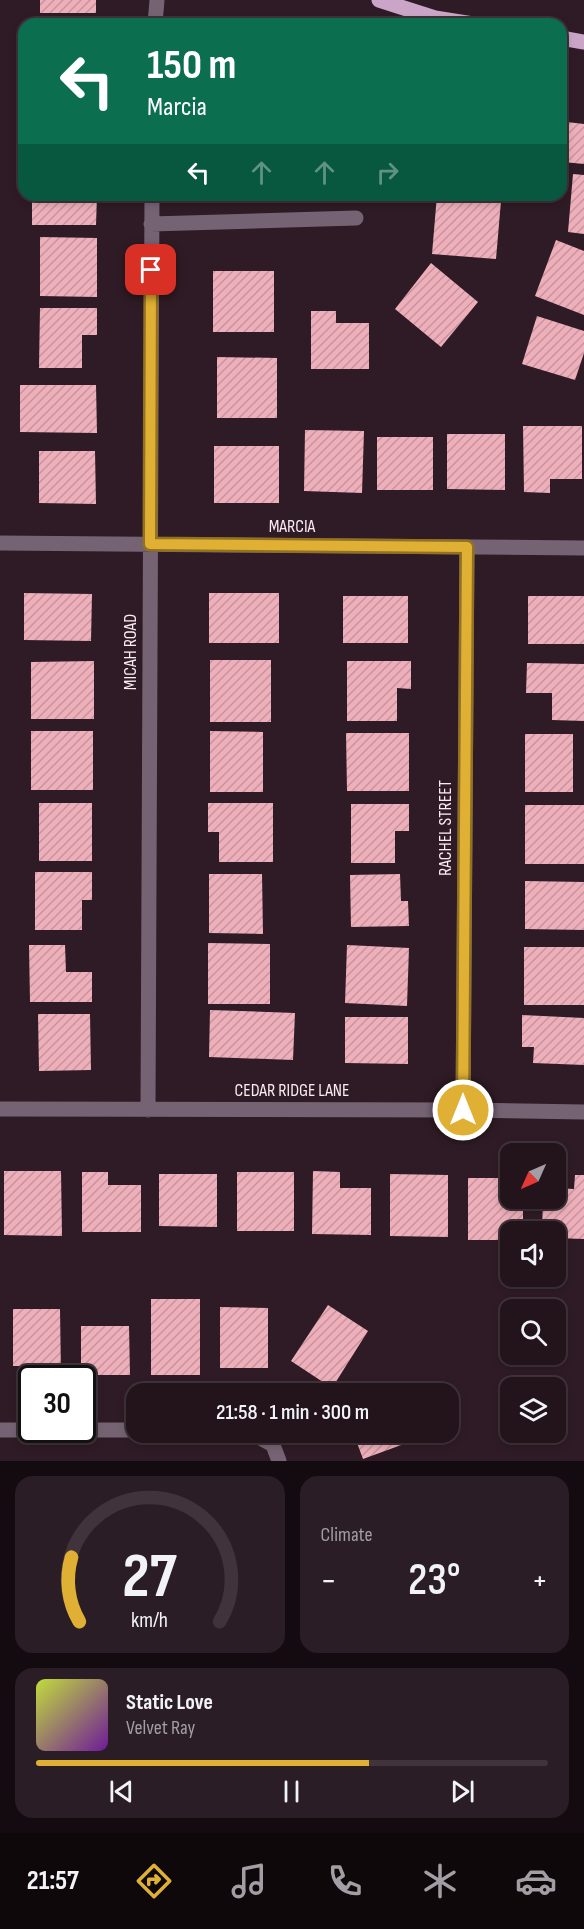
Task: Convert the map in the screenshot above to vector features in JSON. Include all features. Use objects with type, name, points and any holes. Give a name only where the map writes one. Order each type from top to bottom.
[{"type":"main road","points":[[379,0],[435,18]]},
{"type":"main road","points":[[567,39],[584,42]]},
{"type":"street","points":[[156,18],[157,0]]},
{"type":"street","name":"MICAH ROAD","points":[[148,1110],[152,201]]},
{"type":"street","points":[[151,224],[356,218]]},
{"type":"street","name":"MARCIA","points":[[0,543],[584,548]]},
{"type":"street","name":"RACHEL STREET","points":[[463,1110],[467,547]]},
{"type":"street","name":"CEDAR RIDGE LANE","points":[[0,1109],[584,1112]]},
{"type":"street","points":[[0,1430],[126,1430]]},
{"type":"street","points":[[269,1443],[273,1445],[279,1461]]},
{"type":"building","points":[[40,0],[96,0],[96,13],[40,13]]},
{"type":"building","points":[[567,122],[584,124],[584,164],[567,162]]},
{"type":"building","points":[[573,174],[584,175],[584,234],[568,232]]},
{"type":"building","points":[[32,201],[97,201],[96,225],[32,225]]},
{"type":"building","points":[[436,201],[501,201],[496,259],[432,254]]},
{"type":"building","points":[[40,237],[97,238],[97,297],[40,296]]},
{"type":"building","points":[[556,240],[584,251],[584,315],[535,296]]},
{"type":"building","points":[[431,263],[478,302],[441,347],[395,309]]},
{"type":"building","points":[[213,271],[274,271],[274,332],[213,332]]},
{"type":"building","points":[[40,308],[97,308],[97,335],[82,335],[82,368],[39,368]]},
{"type":"building","points":[[311,311],[336,311],[336,323],[369,323],[369,369],[311,369]]},
{"type":"building","points":[[537,316],[584,331],[584,353],[575,380],[522,364]]},
{"type":"building","points":[[217,357],[277,358],[277,418],[217,418]]},
{"type":"building","points":[[20,385],[96,385],[97,433],[20,432]]},
{"type":"building","points":[[523,426],[582,426],[582,479],[550,479],[550,493],[524,492]]},
{"type":"building","points":[[305,430],[364,431],[362,493],[304,491]]},
{"type":"building","points":[[447,434],[505,434],[505,490],[447,489]]},
{"type":"building","points":[[377,437],[433,437],[433,490],[377,490]]},
{"type":"building","points":[[214,446],[279,446],[279,503],[214,503]]},
{"type":"building","points":[[39,451],[95,451],[96,504],[39,503]]},
{"type":"building","points":[[24,593],[92,594],[91,641],[24,640]]},
{"type":"building","points":[[209,593],[279,593],[279,643],[209,643]]},
{"type":"building","points":[[343,596],[408,596],[408,643],[343,643]]},
{"type":"building","points":[[528,596],[584,596],[584,644],[528,644]]},
{"type":"building","points":[[210,660],[271,660],[271,722],[210,722]]},
{"type":"building","points":[[94,661],[94,719],[31,719],[31,662]]},
{"type":"building","points":[[347,661],[411,661],[411,689],[397,688],[397,721],[347,721]]},
{"type":"building","points":[[527,663],[584,664],[584,721],[552,720],[552,693],[526,693]]},
{"type":"building","points":[[31,731],[93,731],[93,790],[31,790]]},
{"type":"building","points":[[210,731],[263,732],[263,792],[210,792]]},
{"type":"building","points":[[346,733],[409,733],[409,791],[347,791]]},
{"type":"building","points":[[525,734],[573,734],[573,792],[525,792]]},
{"type":"building","points":[[39,803],[92,803],[92,861],[39,861]]},
{"type":"building","points":[[208,803],[273,803],[273,862],[219,862],[219,832],[208,832]]},
{"type":"building","points":[[351,804],[409,804],[409,831],[395,831],[395,863],[351,863]]},
{"type":"building","points":[[525,805],[584,805],[584,864],[525,864]]},
{"type":"building","points":[[35,872],[92,872],[92,900],[82,900],[82,930],[35,930]]},
{"type":"building","points":[[209,874],[262,874],[263,934],[209,933]]},
{"type":"building","points":[[400,874],[401,901],[408,901],[409,926],[351,927],[350,875]]},
{"type":"building","points":[[525,881],[584,882],[584,930],[525,929]]},
{"type":"building","points":[[208,943],[270,944],[270,1004],[208,1004]]},
{"type":"building","points":[[29,945],[65,945],[66,972],[92,972],[92,1002],[30,1002]]},
{"type":"building","points":[[347,945],[409,948],[407,1006],[345,1003]]},
{"type":"building","points":[[524,947],[584,947],[584,1005],[524,1005]]},
{"type":"building","points":[[210,1010],[295,1013],[293,1060],[209,1057]]},
{"type":"building","points":[[38,1014],[90,1014],[91,1070],[39,1071]]},
{"type":"building","points":[[522,1015],[584,1018],[584,1065],[533,1063],[534,1047],[522,1047]]},
{"type":"building","points":[[345,1017],[408,1017],[408,1064],[345,1063]]},
{"type":"building","points":[[4,1171],[61,1171],[62,1236],[4,1235]]},
{"type":"building","points":[[313,1171],[340,1172],[340,1188],[371,1188],[371,1235],[312,1234]]},
{"type":"building","points":[[82,1172],[108,1172],[108,1185],[141,1185],[141,1232],[82,1232]]},
{"type":"building","points":[[237,1172],[294,1172],[294,1231],[237,1231]]},
{"type":"building","points":[[159,1174],[217,1174],[217,1227],[159,1226]]},
{"type":"building","points":[[390,1174],[448,1175],[448,1237],[390,1236]]},
{"type":"building","points":[[575,1175],[584,1175],[584,1239],[566,1238],[566,1221],[542,1221],[543,1209],[566,1209],[566,1189],[574,1189]]},
{"type":"building","points":[[468,1178],[500,1178],[500,1209],[523,1209],[523,1221],[500,1221],[500,1240],[468,1240]]},
{"type":"building","points":[[151,1299],[200,1299],[200,1375],[151,1375]]},
{"type":"building","points":[[328,1305],[368,1331],[335,1383],[324,1383],[291,1361]]},
{"type":"building","points":[[220,1307],[268,1308],[268,1368],[220,1368]]},
{"type":"building","points":[[13,1309],[60,1309],[61,1365],[13,1366]]},
{"type":"building","points":[[81,1326],[129,1326],[130,1375],[96,1375],[96,1365],[81,1365]]},
{"type":"building","points":[[357,1443],[404,1443],[404,1444],[363,1459]]},
{"type":"route","points":[[151,270],[150,544],[467,547],[463,1110]]}]
